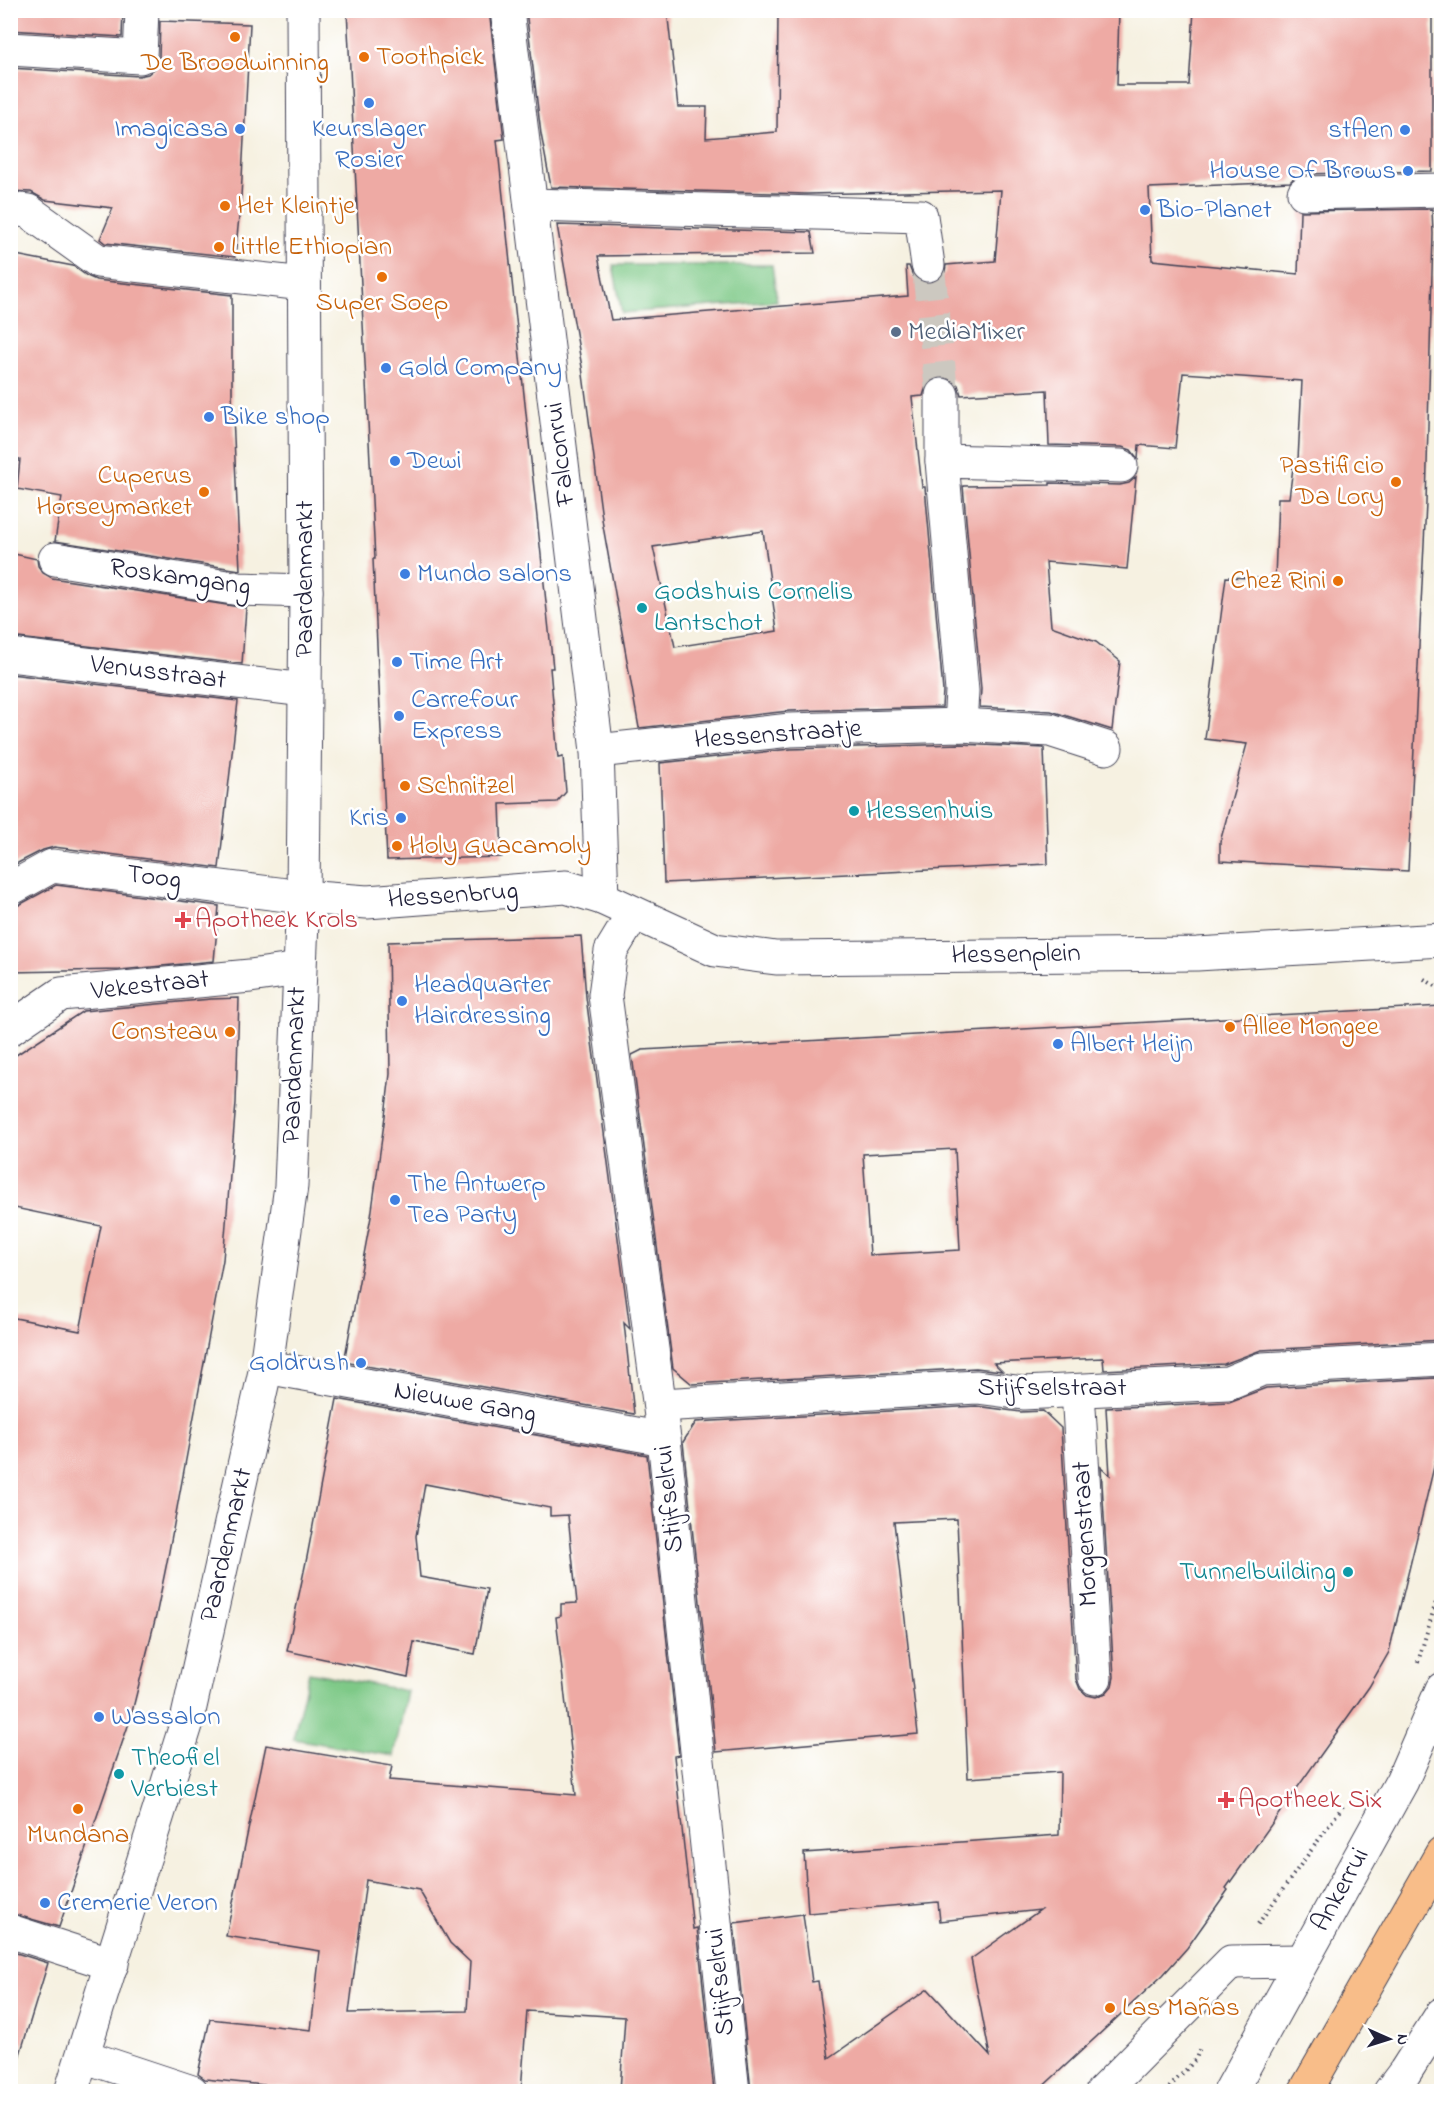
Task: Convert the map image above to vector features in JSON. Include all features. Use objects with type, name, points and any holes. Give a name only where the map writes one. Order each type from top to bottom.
[{"type":"main road","points":[[1305,2091],[1442,1853]]},
{"type":"street","points":[[10,49],[140,57],[142,10]]},
{"type":"street","name":"Paardenmarkt","points":[[71,2091],[186,1725],[266,1368],[291,1186],[303,897],[306,591],[303,10]]},
{"type":"street","name":"Falconrui","points":[[507,10],[597,751],[602,898]]},
{"type":"street","points":[[1304,193],[1442,190]]},
{"type":"street","points":[[531,205],[921,216],[928,266]]},
{"type":"street","points":[[10,209],[28,211],[98,261],[304,284]]},
{"type":"street","points":[[942,396],[942,461],[962,691],[960,725]]},
{"type":"street","points":[[942,461],[1121,466]]},
{"type":"street","name":"Roskamgang","points":[[55,559],[239,589],[306,591]]},
{"type":"street","name":"Venusstraat","points":[[10,655],[305,690]]},
{"type":"street","name":"Hessenstraatje","points":[[597,751],[790,730],[960,725],[1050,730],[1106,748]]},
{"type":"street","name":"Toog","points":[[10,889],[52,866],[303,897]]},
{"type":"street","name":"Hessenbrug","points":[[303,897],[367,902],[566,887],[602,898]]},
{"type":"street","name":"Hessenplein","points":[[602,898],[715,950],[776,958],[1197,954],[1442,940]]},
{"type":"street","name":"Stijfselrui","points":[[633,914],[611,951],[605,995],[664,1439],[733,2091]]},
{"type":"street","name":"Vekestraat","points":[[10,1029],[61,994],[299,969]]},
{"type":"street","name":"Stijfselstraat","points":[[660,1405],[976,1387],[1023,1393],[1228,1383],[1262,1370],[1442,1359]]},
{"type":"street","name":"Nieuwe Gang","points":[[266,1368],[664,1439]]},
{"type":"street","name":"Morgenstraat","points":[[1078,1391],[1095,1678]]},
{"type":"street","name":"Ankerrui","points":[[1230,2091],[1402,1781],[1428,1680]]},
{"type":"street","points":[[10,1931],[112,1964]]},
{"type":"street","name":"Ankerrui","points":[[1231,1962],[1301,1961]]},
{"type":"street","points":[[1102,2091],[1231,1962]]},
{"type":"street","points":[[1390,2091],[1442,2014]]},
{"type":"street","points":[[83,2056],[192,2091]]},
{"type":"path","points":[[1428,1680],[1442,1582]]},
{"type":"path","points":[[1231,1962],[1350,1797]]},
{"type":"path","points":[[1165,2091],[1196,2059],[1203,2037]]},
{"type":"green space","points":[[613,265],[772,265],[777,301],[622,313]]},
{"type":"green space","points":[[309,1672],[407,1691],[394,1756],[293,1739]]},
{"type":"building","points":[[10,10],[123,10],[122,37],[10,30]]},
{"type":"building","points":[[347,10],[489,10],[504,139],[497,140],[553,668],[550,668],[558,758],[563,757],[566,792],[557,802],[500,804],[502,857],[387,860],[373,559],[375,559]]},
{"type":"building","points":[[526,10],[667,10],[678,107],[707,107],[706,138],[777,132],[778,10],[1119,10],[1117,85],[1189,85],[1194,10],[1432,10],[1432,171],[1304,174],[1295,177],[1290,182],[1149,188],[1152,260],[1298,274],[1300,211],[1432,209],[1426,503],[1408,871],[1220,861],[1220,842],[1247,744],[1205,739],[1226,577],[1275,579],[1278,498],[1289,498],[1294,460],[1298,460],[1302,381],[1183,373],[1175,448],[1139,445],[1138,459],[1131,450],[1122,447],[1049,445],[1047,390],[961,395],[958,385],[951,379],[943,376],[933,379],[926,386],[923,396],[912,397],[922,487],[925,487],[943,691],[942,707],[789,711],[639,728],[603,526],[582,367],[557,225],[811,232],[815,253],[598,256],[611,320],[908,296],[906,266],[909,266],[913,276],[921,282],[930,284],[940,279],[945,272],[946,265],[995,261],[1001,190],[806,194],[551,187],[541,134]],"holes":[[[763,531],[777,631],[675,647],[653,547]]]},
{"type":"building","points":[[160,21],[250,24],[241,197],[235,257],[105,243],[100,239],[113,208],[45,200],[31,192],[10,191],[10,68],[139,76],[148,74],[155,68],[159,58]]},
{"type":"building","points":[[16,255],[73,266],[96,280],[232,295],[232,393],[240,570],[55,541],[62,497],[17,489],[20,459],[10,457],[10,283]]},
{"type":"building","points":[[1136,477],[1127,569],[1046,562],[1051,626],[1096,642],[1120,661],[1112,730],[1051,711],[980,707],[981,689],[963,486],[1050,485],[1050,483],[1120,485],[1129,483]]},
{"type":"building","points":[[10,553],[37,559],[38,566],[43,573],[52,578],[246,608],[242,664],[10,637]]},
{"type":"building","points":[[10,674],[238,701],[219,868],[54,847],[43,850],[10,867]]},
{"type":"building","name":"Hessenhuis","points":[[960,744],[1044,748],[1048,864],[664,883],[660,763],[791,749]]},
{"type":"building","points":[[56,885],[219,906],[214,961],[120,970],[10,972],[10,908]]},
{"type":"building","points":[[581,936],[586,997],[630,1329],[624,1323],[634,1414],[344,1362],[371,1217],[390,1074],[388,942]]},
{"type":"building","points":[[239,998],[236,1103],[223,1260],[167,1562],[130,1720],[59,1927],[10,1913],[10,1317],[80,1331],[101,1226],[10,1207],[10,1059],[83,1011]]},
{"type":"building","points":[[1442,1006],[1442,1340],[1261,1350],[1224,1364],[1104,1370],[1103,1358],[994,1363],[1002,1371],[976,1368],[692,1384],[673,1368],[632,1055],[642,1050]],"holes":[[[955,1149],[960,1250],[870,1255],[863,1154]]]},
{"type":"building","points":[[1435,1378],[1442,1387],[1442,1434],[1389,1652],[1369,1687],[1226,1888],[1228,1890],[1187,1948],[1163,1975],[1038,2091],[751,2091],[734,1923],[803,1914],[812,1982],[818,1981],[829,2058],[928,1989],[990,2056],[971,1959],[1040,1910],[940,1921],[938,1902],[808,1913],[804,1853],[1059,1835],[1060,1772],[968,1778],[957,1519],[894,1522],[918,1734],[716,1752],[683,1442],[696,1422],[976,1406],[1021,1412],[1043,1411],[1061,1428],[1076,1679],[1080,1689],[1087,1695],[1096,1697],[1106,1693],[1112,1686],[1114,1677],[1101,1467],[1110,1475],[1106,1408],[1229,1402],[1266,1388]]},
{"type":"building","points":[[337,1399],[647,1455],[679,1755],[674,1756],[693,1929],[697,1928],[714,2091],[620,2091],[625,2017],[527,2011],[521,2091],[322,2091],[205,2079],[198,2074],[210,2019],[311,2030],[320,1951],[226,1936],[266,1745],[392,1766],[389,1780],[576,1795],[556,1617],[561,1616],[561,1604],[577,1603],[568,1515],[550,1516],[550,1508],[425,1484],[416,1536],[420,1577],[487,1589],[475,1654],[414,1642],[408,1677],[287,1651]],"holes":[[[366,1880],[419,1890],[450,1943],[470,1962],[467,2011],[349,2013]]]},
{"type":"building","points":[[10,1951],[48,1963],[18,2061],[10,2060]]},
{"type":"tunnel","points":[[928,265],[942,395]]},
{"type":"place","name":"De Broodwinning","points":[[235,37]]},
{"type":"place","name":"Toothpick","points":[[364,57]]},
{"type":"place","name":"Keurslager Rosier","points":[[369,103]]},
{"type":"place","name":"Imagicasa","points":[[240,129]]},
{"type":"place","name":"stAen","points":[[1405,130]]},
{"type":"place","name":"House Of Brows","points":[[1408,171]]},
{"type":"place","name":"Het Kleintje","points":[[225,206]]},
{"type":"place","name":"Bio-Planet","points":[[1145,210]]},
{"type":"place","name":"Little Ethiopian","points":[[219,247]]},
{"type":"place","name":"Super Soep","points":[[382,277]]},
{"type":"place","name":"MediaMixer","points":[[896,332]]},
{"type":"place","name":"Gold Company","points":[[386,368]]},
{"type":"place","name":"Bike shop","points":[[209,417]]},
{"type":"place","name":"Dewi","points":[[395,461]]},
{"type":"place","name":"Pastificio Da Lory","points":[[1396,482]]},
{"type":"place","name":"Cuperus Horseymarket","points":[[204,492]]},
{"type":"place","name":"Mundo salons","points":[[405,574]]},
{"type":"place","name":"Chez Rini","points":[[1338,581]]},
{"type":"place","name":"Godshuis Cornelis Lantschot","points":[[642,608]]},
{"type":"place","name":"Time Art","points":[[397,662]]},
{"type":"place","name":"Carrefour Express","points":[[399,716]]},
{"type":"place","name":"Schnitzel","points":[[405,786]]},
{"type":"place","name":"Hessenhuis","points":[[854,811]]},
{"type":"place","name":"Kris","points":[[401,818]]},
{"type":"place","name":"Holy Guacamoly","points":[[397,846]]},
{"type":"place","name":"Apotheek Krols","points":[[183,920]]},
{"type":"place","name":"Headquarter Hairdressing","points":[[402,1001]]},
{"type":"place","name":"Allee Mongee","points":[[1230,1027]]},
{"type":"place","name":"Consteau","points":[[230,1032]]},
{"type":"place","name":"Albert Heijn","points":[[1058,1044]]},
{"type":"place","name":"The Antwerp Tea Party","points":[[395,1200]]},
{"type":"place","name":"Goldrush","points":[[361,1363]]},
{"type":"place","name":"Tunnelbuilding","points":[[1348,1572]]},
{"type":"place","name":"Wassalon","points":[[99,1717]]},
{"type":"place","name":"Theofiel Verbiest","points":[[119,1774]]},
{"type":"place","name":"Apotheek Six","points":[[1226,1800]]},
{"type":"place","name":"Mundana","points":[[78,1809]]},
{"type":"place","name":"Cremerie Veron","points":[[45,1903]]},
{"type":"place","name":"Las Mañas","points":[[1110,2008]]}]
